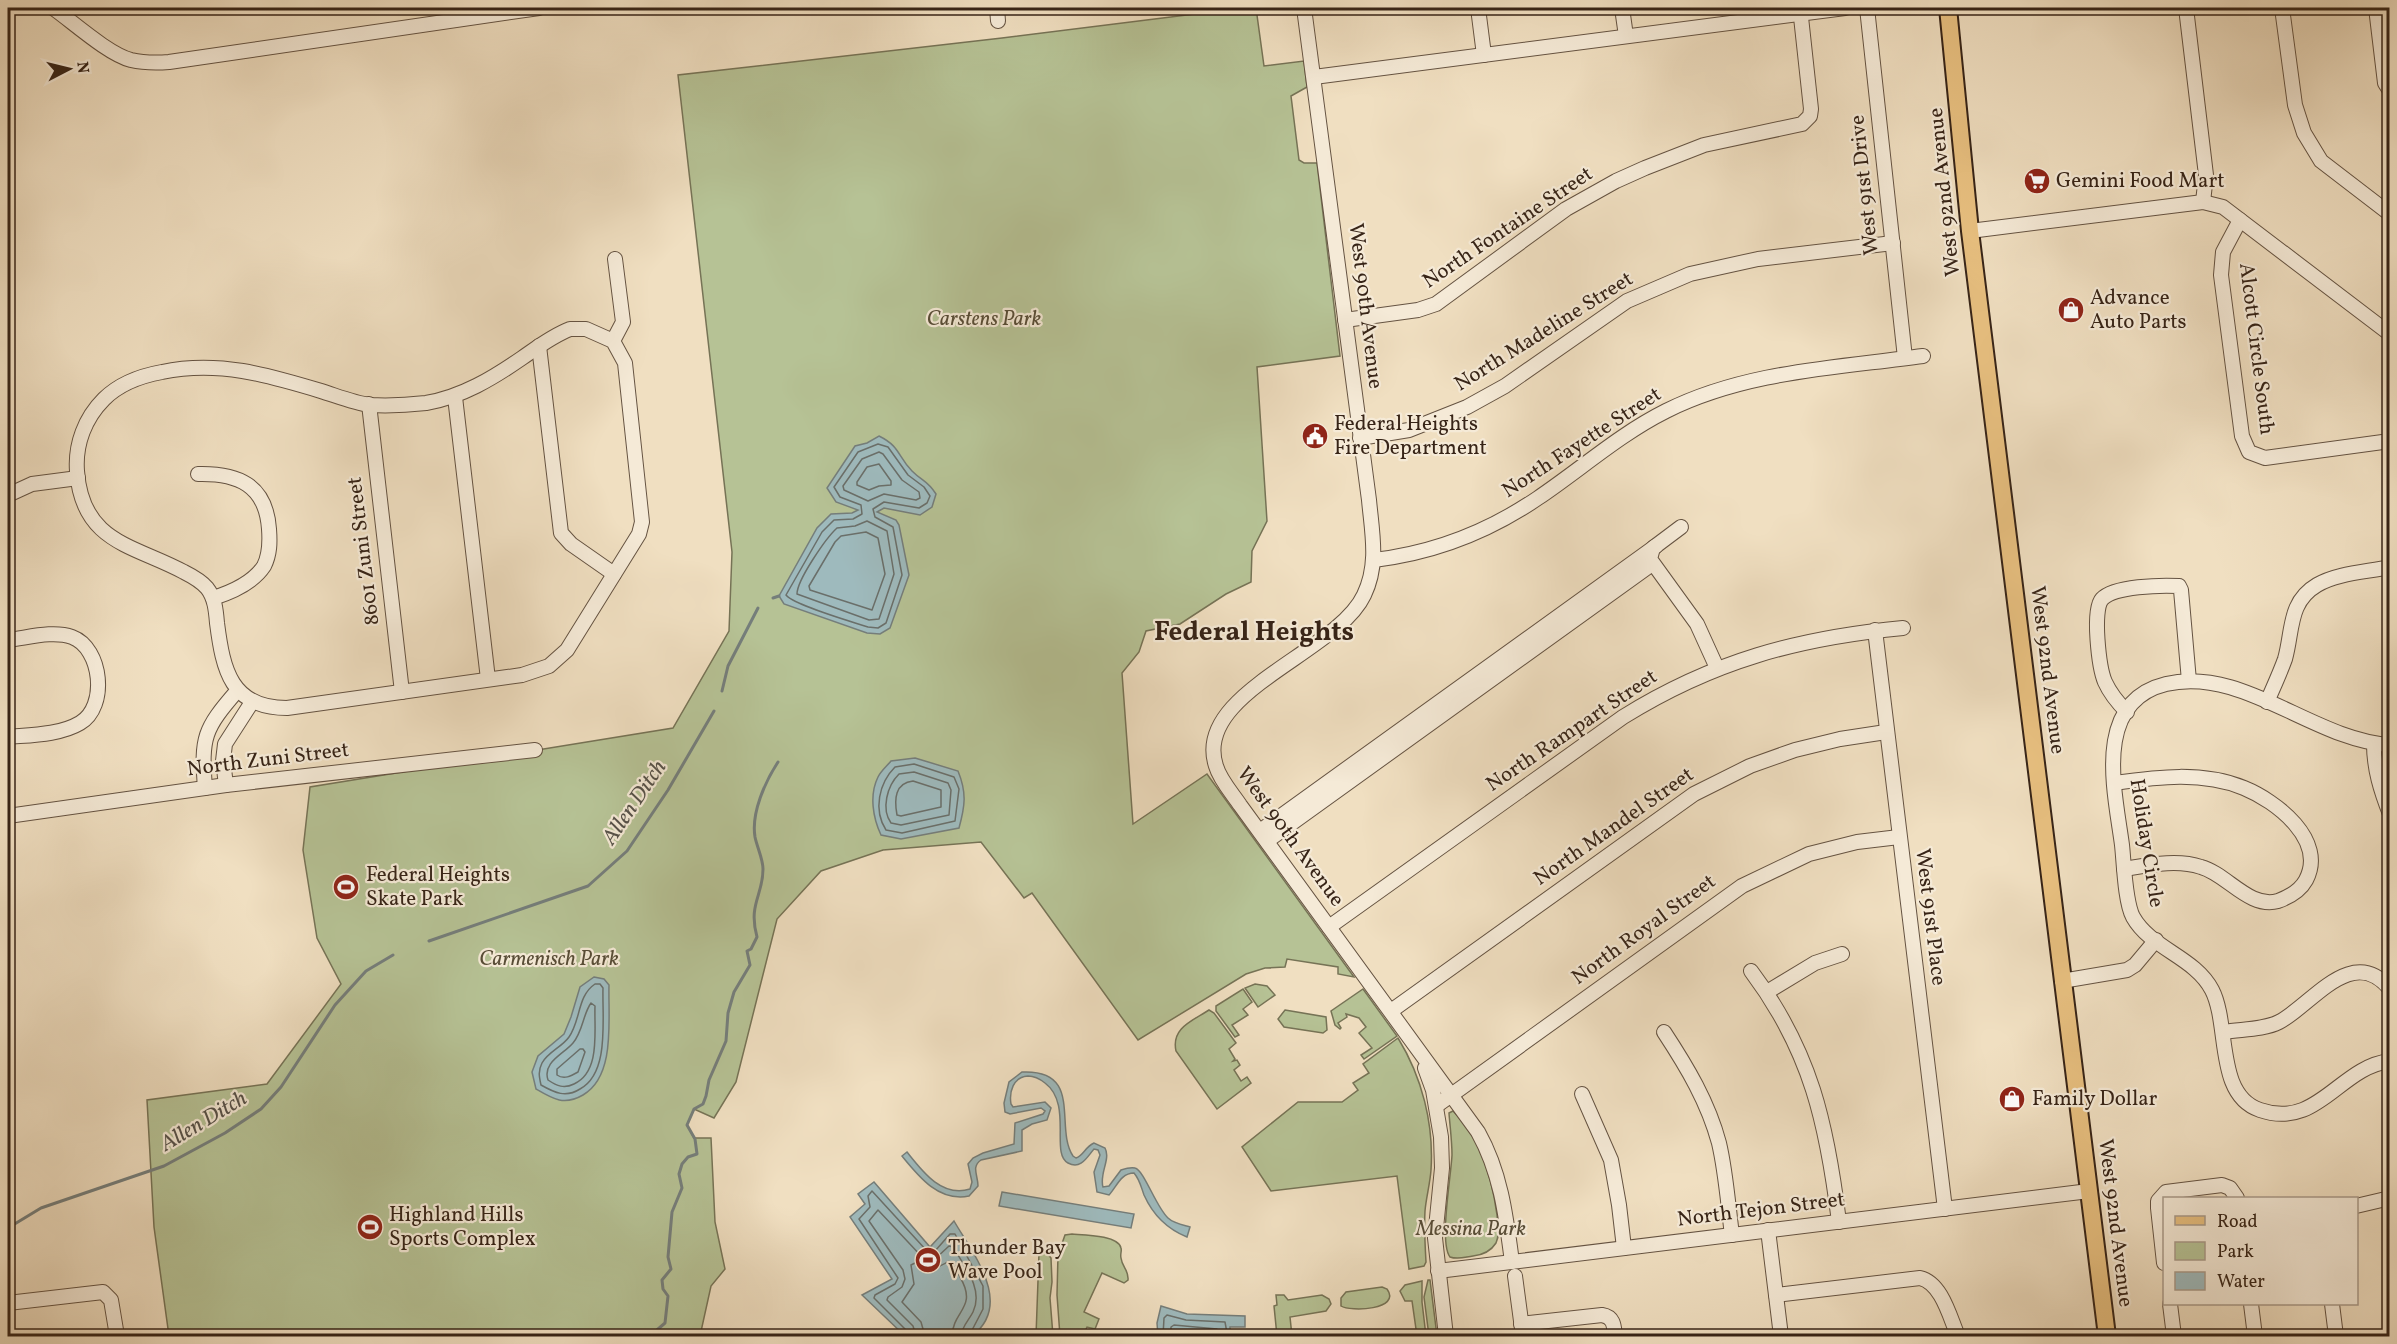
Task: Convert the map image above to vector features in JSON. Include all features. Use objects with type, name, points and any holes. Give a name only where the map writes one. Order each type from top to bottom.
[{"type":"main road","name":"West 92nd Avenue","points":[[1948,8],[1970,231],[2107,1336]]},
{"type":"street","points":[[53,8],[112,51],[130,60],[148,63],[169,62],[488,11],[539,8]]},
{"type":"street","name":"West 90th Avenue","points":[[1304,8],[1374,544],[1374,560],[1364,597],[1346,621],[1240,699],[1220,723],[1214,742],[1216,767],[1418,1052],[1478,1132],[1496,1171],[1503,1198],[1522,1330]]},
{"type":"street","points":[[1478,8],[1484,55]]},
{"type":"street","points":[[1622,8],[1626,36]]},
{"type":"street","points":[[1314,77],[1626,36],[1800,10],[1845,8]]},
{"type":"street","name":"West 91st Drive","points":[[1867,8],[1905,358]]},
{"type":"street","points":[[2186,8],[2206,175],[2203,202]]},
{"type":"street","points":[[2282,8],[2295,105],[2304,133],[2321,161],[2390,214]]},
{"type":"street","points":[[2376,8],[2385,83],[2390,91]]},
{"type":"street","name":"North Fontaine Street","points":[[1345,320],[1385,316],[1430,307],[1587,196],[1645,168],[1704,145],[1764,130],[1802,124],[1810,116],[1810,101],[1800,10]]},
{"type":"street","points":[[1970,231],[2203,202],[2223,207],[2390,334]]},
{"type":"street","name":"Alcott Circle South","points":[[2240,220],[2223,252],[2222,275],[2242,436],[2249,452],[2265,458],[2390,441]]},
{"type":"street","name":"North Madeline Street","points":[[1360,438],[1409,430],[1467,407],[1505,386],[1627,301],[1690,274],[1758,259],[1893,243]]},
{"type":"street","points":[[613,341],[623,322],[615,259]]},
{"type":"street","points":[[570,329],[586,329],[613,341],[625,363],[642,509],[639,534],[574,640],[556,661],[543,670],[287,708],[252,702],[237,691],[225,666],[213,598],[207,588],[194,577],[112,538],[93,518],[85,503],[78,478],[79,444],[91,415],[117,388],[146,375],[194,367],[226,367],[271,376],[369,405],[426,403],[455,397],[539,346],[556,334],[570,329]]},
{"type":"street","points":[[539,346],[561,532],[578,550],[614,574]]},
{"type":"street","name":"North Fayette Street","points":[[1374,560],[1433,549],[1467,538],[1490,527],[1539,498],[1630,432],[1699,396],[1732,385],[1781,374],[1923,356]]},
{"type":"street","points":[[455,397],[488,679]]},
{"type":"street","name":"8601 Zuni Street","points":[[369,405],[402,692]]},
{"type":"street","points":[[198,474],[223,474],[247,483],[255,490],[264,506],[269,524],[269,550],[260,571],[245,584],[213,598]]},
{"type":"street","points":[[8,495],[32,484],[78,478]]},
{"type":"street","points":[[1264,836],[1533,642],[1681,527]]},
{"type":"street","points":[[1656,546],[1650,554],[1652,564],[1665,578],[1697,624],[1717,668]]},
{"type":"street","points":[[1533,642],[1652,564]]},
{"type":"street","points":[[2267,702],[2284,660],[2292,618],[2307,592],[2328,580],[2390,567]]},
{"type":"street","points":[[2127,712],[2112,695],[2100,668],[2098,609],[2102,599],[2113,591],[2179,586],[2189,681]]},
{"type":"street","name":"North Rampart Street","points":[[1329,927],[1623,717],[1668,691],[1717,668],[1792,644],[1875,630],[1903,628]]},
{"type":"street","name":"West 91st Place","points":[[1875,630],[1945,1209]]},
{"type":"street","points":[[8,640],[61,634],[75,638],[85,645],[93,658],[98,688],[94,709],[81,723],[59,730],[8,737]]},
{"type":"street","name":"Holiday Circle","points":[[2390,745],[2374,744],[2341,735],[2267,702],[2223,686],[2189,681],[2156,688],[2145,693],[2127,712],[2116,733],[2112,752],[2124,869],[2133,916],[2156,940],[2204,978],[2218,1006],[2224,1032],[2228,1073],[2237,1092],[2254,1108],[2277,1114],[2299,1113],[2322,1100],[2363,1068],[2390,1061]]},
{"type":"street","points":[[205,788],[202,753],[207,732],[221,709],[237,691]]},
{"type":"street","points":[[226,785],[223,761],[225,744],[252,702]]},
{"type":"street","name":"North Mandel Street","points":[[1391,1011],[1694,794],[1750,766],[1795,750],[1840,739],[1886,732]]},
{"type":"street","points":[[2374,744],[2378,783],[2390,814]]},
{"type":"street","name":"North Zuni Street","points":[[8,816],[226,785],[535,750]]},
{"type":"street","points":[[2114,783],[2183,776],[2208,779],[2244,788],[2268,800],[2283,812],[2304,838],[2311,857],[2308,875],[2299,890],[2286,898],[2270,902],[2253,898],[2223,877],[2198,866],[2162,864],[2124,869]]},
{"type":"street","name":"North Royal Street","points":[[1436,1106],[1742,886],[1809,854],[1857,842],[1899,837]]},
{"type":"street","points":[[2062,981],[2127,970],[2156,940]]},
{"type":"street","points":[[1767,993],[1815,963],[1842,954]]},
{"type":"street","points":[[1751,971],[1794,1039],[1813,1084],[1826,1132],[1839,1222]]},
{"type":"street","points":[[2224,1032],[2271,1025],[2281,1021],[2331,982],[2345,975],[2353,973],[2370,975],[2390,989]]},
{"type":"street","points":[[1664,1032],[1692,1076],[1713,1125],[1724,1164],[1732,1235]]},
{"type":"street","name":"West 90th Avenue","points":[[1418,1052],[1427,1072],[1436,1106],[1442,1155],[1435,1238],[1446,1336]]},
{"type":"street","points":[[1582,1094],[1611,1160],[1624,1248]]},
{"type":"street","points":[[2163,1253],[2158,1201],[2166,1192],[2226,1186],[2236,1197]]},
{"type":"street","name":"North Tejon Street","points":[[1437,1271],[1514,1269],[1624,1248],[2089,1191]]},
{"type":"street","points":[[2358,1206],[2390,1198]]},
{"type":"street","points":[[1768,1230],[1781,1336]]},
{"type":"street","points":[[1776,1295],[1920,1278],[1927,1280],[1936,1288],[1959,1336]]},
{"type":"street","points":[[8,1303],[99,1292],[108,1295],[113,1307],[117,1336]]},
{"type":"street","points":[[2170,1305],[2174,1336]]},
{"type":"street","points":[[2251,1305],[2255,1336]]},
{"type":"street","points":[[2332,1305],[2336,1336]]},
{"type":"street","points":[[1522,1330],[1602,1315],[1612,1321],[1615,1336]]},
{"type":"green space","points":[[1256,8],[1264,66],[1304,61],[1307,87],[1291,96],[1299,160],[1304,163],[1317,163],[1340,356],[1257,367],[1267,521],[1252,551],[1251,582],[1226,594],[1180,624],[1146,631],[1139,652],[1122,673],[1133,824],[1207,774],[1354,977],[1338,974],[1338,967],[1287,959],[1285,967],[1265,968],[1246,974],[1138,1040],[1032,893],[1024,898],[981,842],[883,850],[821,871],[777,919],[736,1082],[714,1118],[694,1109],[687,1125],[694,1138],[711,1138],[715,1222],[725,1269],[711,1286],[700,1336],[169,1336],[154,1227],[147,1100],[267,1084],[341,984],[317,938],[303,850],[310,787],[673,728],[729,631],[732,552],[678,75]]},
{"type":"green space","points":[[1255,984],[1267,986],[1275,995],[1258,1007],[1245,988]]},
{"type":"green space","points":[[1243,989],[1252,1002],[1243,1009],[1248,1015],[1232,1025],[1239,1035],[1235,1037],[1216,1011],[1216,1006]]},
{"type":"green space","points":[[1363,989],[1397,1036],[1364,1059],[1361,1055],[1372,1048],[1359,1033],[1366,1027],[1359,1018],[1346,1014],[1347,1017],[1338,1023],[1340,1029],[1335,1025],[1331,1011]]},
{"type":"green space","points":[[1209,1010],[1214,1013],[1236,1043],[1229,1049],[1235,1059],[1233,1061],[1237,1060],[1240,1065],[1234,1070],[1241,1081],[1247,1077],[1251,1083],[1217,1109],[1176,1051],[1175,1043],[1184,1026]]},
{"type":"green space","points":[[1285,1010],[1326,1017],[1327,1030],[1323,1033],[1284,1027],[1278,1019]]},
{"type":"green space","points":[[1398,1038],[1414,1069],[1425,1101],[1431,1153],[1425,1211],[1426,1262],[1424,1266],[1409,1269],[1397,1176],[1271,1191],[1242,1147],[1298,1102],[1342,1102],[1358,1090],[1353,1083],[1369,1073],[1363,1064]]},
{"type":"green space","name":"Messina Park","points":[[1453,1111],[1471,1133],[1484,1159],[1492,1187],[1498,1229],[1496,1243],[1489,1250],[1480,1255],[1459,1258],[1450,1257],[1446,1238],[1446,1209],[1452,1155],[1449,1113]]},
{"type":"green space","points":[[1065,1235],[1099,1236],[1114,1240],[1121,1249],[1128,1280],[1124,1283],[1102,1273],[1084,1312],[1099,1319],[1095,1329],[1087,1327],[1084,1333],[1080,1331],[1078,1336],[1060,1336],[1057,1295],[1058,1255]]},
{"type":"green space","points":[[1045,1251],[1051,1258],[1050,1298],[1053,1336],[1036,1336],[1039,1253]]},
{"type":"green space","points":[[1428,1280],[1430,1280],[1437,1336],[1429,1336],[1424,1297]]},
{"type":"green space","points":[[1422,1281],[1426,1336],[1417,1336],[1412,1301],[1405,1301],[1400,1291],[1405,1285]]},
{"type":"green space","points":[[1382,1287],[1387,1289],[1390,1296],[1381,1305],[1363,1309],[1341,1306],[1341,1298],[1346,1292]]},
{"type":"green space","points":[[1276,1295],[1284,1295],[1288,1300],[1322,1295],[1329,1299],[1331,1304],[1326,1311],[1290,1317],[1292,1336],[1277,1336],[1274,1306],[1277,1305]]},
{"type":"water","points":[[879,436],[891,444],[907,466],[936,494],[932,507],[920,515],[884,508],[877,512],[896,520],[899,525],[909,575],[890,628],[880,634],[867,633],[784,604],[779,596],[817,528],[831,514],[852,513],[858,510],[836,502],[827,488],[855,446],[867,443]]},
{"type":"water","points":[[915,758],[958,771],[963,786],[964,800],[959,828],[901,839],[881,835],[873,806],[878,777],[891,761]]},
{"type":"water","points":[[594,977],[604,979],[609,985],[609,1030],[605,1061],[601,1075],[594,1086],[576,1098],[559,1100],[536,1089],[532,1072],[538,1056],[564,1034],[580,987]]},
{"type":"water","points":[[1022,1072],[1041,1074],[1053,1080],[1060,1090],[1064,1102],[1068,1144],[1073,1156],[1079,1157],[1094,1143],[1105,1148],[1107,1157],[1102,1177],[1103,1187],[1109,1186],[1121,1170],[1135,1168],[1139,1170],[1168,1218],[1175,1223],[1190,1227],[1187,1237],[1173,1230],[1156,1215],[1134,1173],[1122,1178],[1109,1195],[1097,1192],[1094,1172],[1100,1155],[1098,1150],[1094,1149],[1083,1162],[1077,1165],[1068,1163],[1063,1158],[1058,1103],[1053,1092],[1035,1077],[1023,1077],[1016,1082],[1012,1090],[1011,1104],[1013,1107],[1045,1102],[1051,1108],[1047,1120],[1032,1124],[1022,1130],[1022,1151],[981,1160],[976,1165],[978,1186],[969,1196],[958,1197],[939,1192],[915,1172],[902,1156],[907,1152],[926,1174],[950,1190],[970,1189],[972,1182],[968,1164],[973,1158],[1014,1144],[1015,1123],[1043,1114],[1045,1111],[1041,1108],[1010,1114],[1005,1112],[1004,1103],[1009,1082]]},
{"type":"water","name":"Thunder Bay Wave Pool","points":[[874,1182],[930,1247],[954,1221],[979,1263],[990,1294],[990,1309],[984,1323],[972,1336],[905,1336],[862,1295],[892,1279],[850,1217],[865,1204],[858,1194]]},
{"type":"water","points":[[1002,1192],[1134,1214],[1131,1228],[999,1206]]},
{"type":"water","points":[[1161,1306],[1187,1314],[1245,1316],[1245,1327],[1230,1327],[1230,1330],[1245,1332],[1245,1336],[1158,1336],[1157,1323]]},
{"type":"waterway","name":"Allen Ditch","points":[[773,598],[779,596]]},
{"type":"waterway","name":"Allen Ditch","points":[[722,691],[728,666],[758,608]]},
{"type":"waterway","name":"Allen Ditch","points":[[429,941],[588,886],[627,851],[668,790],[714,711]]},
{"type":"waterway","points":[[650,1336],[665,1323],[668,1296],[663,1289],[662,1280],[671,1269],[668,1257],[672,1212],[682,1188],[679,1174],[682,1164],[688,1157],[697,1154],[695,1139],[687,1125],[694,1109],[703,1104],[706,1096],[709,1080],[726,1041],[728,1013],[734,992],[750,965],[747,951],[751,949],[757,937],[754,916],[763,869],[755,837],[755,818],[764,788],[778,762]]},
{"type":"waterway","name":"Allen Ditch","points":[[8,1228],[41,1208],[164,1166],[225,1133],[261,1109],[281,1087],[335,1005],[366,971],[393,955]]},
{"type":"place","name":"Gemini Food Mart","points":[[2037,181]]},
{"type":"place","name":"Advance Auto Parts","points":[[2071,310]]},
{"type":"place","name":"Federal Heights Fire Department","points":[[1315,436]]},
{"type":"place","name":"Federal Heights Skate Park","points":[[346,887]]},
{"type":"place","name":"Family Dollar","points":[[2012,1099]]},
{"type":"place","name":"Highland Hills Sports Complex","points":[[370,1227]]},
{"type":"place","name":"Thunder Bay Wave Pool","points":[[928,1260]]},
{"type":"district","name":"Federal Heights","points":[[1254,633]]},
{"type":"park label","name":"Carstens Park","points":[[984,319]]},
{"type":"park label","name":"Carmenisch Park","points":[[549,959]]}]
